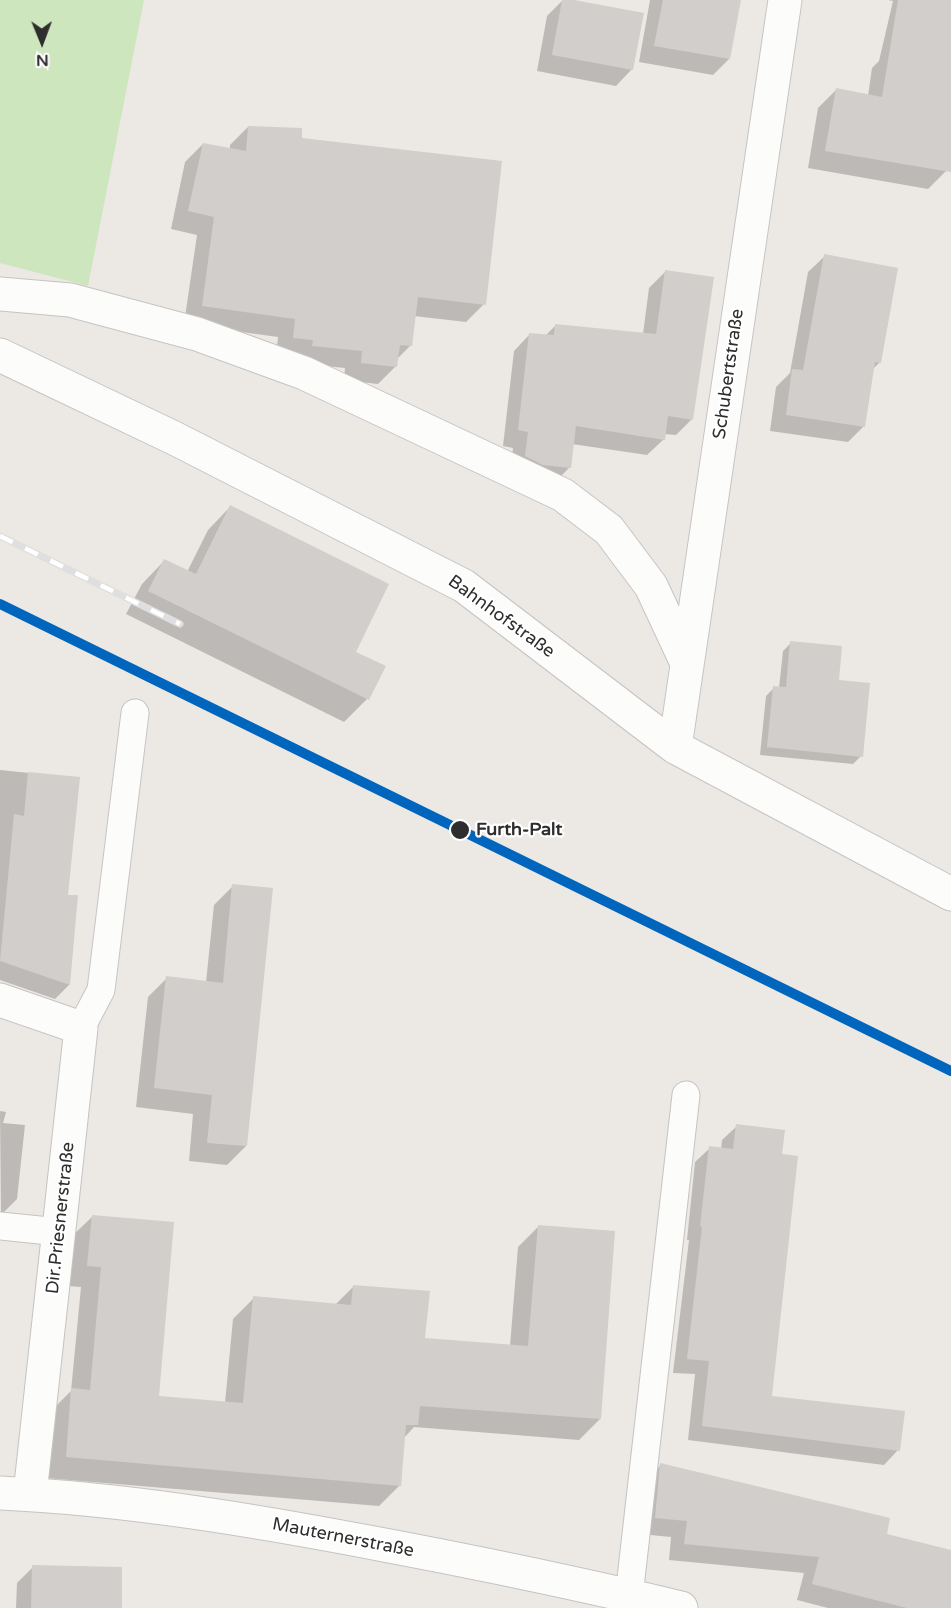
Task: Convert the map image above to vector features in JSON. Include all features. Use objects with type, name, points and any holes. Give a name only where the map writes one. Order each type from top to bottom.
[{"type":"street","name":"Schubertstraße","points":[[675,747],[785,0]]},
{"type":"street","points":[[0,294],[70,300],[197,334],[304,373],[563,495],[609,530],[651,586],[686,661]]},
{"type":"street","name":"Bahnhofstraße","points":[[0,355],[176,439],[464,586],[675,747],[951,894]]},
{"type":"street","points":[[0,1000],[81,1028]]},
{"type":"street","name":"Dir.Priesnerstraße","points":[[15,1493],[59,1232],[81,1028]]},
{"type":"street","name":"Mauternerstraße","points":[[15,1493],[156,1507],[277,1525],[441,1556],[681,1608]]},
{"type":"lane","points":[[81,1028],[101,990],[135,713]]},
{"type":"lane","points":[[629,1596],[686,1095]]},
{"type":"lane","points":[[0,1226],[59,1232]]},
{"type":"green space","points":[[0,0],[144,0],[88,286],[0,263]]},
{"type":"building","points":[[562,0],[574,0],[644,13],[633,70],[552,55]]},
{"type":"building","points":[[663,0],[741,0],[730,59],[654,46]]},
{"type":"building","points":[[898,0],[951,0],[951,172],[825,151],[836,88],[882,97]]},
{"type":"building","points":[[248,126],[302,128],[302,138],[502,161],[486,305],[418,297],[412,346],[400,345],[397,367],[361,363],[362,351],[312,346],[313,340],[293,338],[295,319],[202,306],[214,217],[188,211],[203,143],[246,151]]},
{"type":"building","points":[[824,254],[898,268],[881,363],[875,362],[865,427],[786,415],[792,369],[803,370]]},
{"type":"building","points":[[665,270],[714,277],[693,420],[668,416],[665,440],[576,426],[571,468],[543,465],[525,456],[528,432],[518,430],[529,333],[554,335],[555,324],[656,334]]},
{"type":"building","points":[[230,505],[389,584],[356,652],[386,666],[369,700],[148,591],[164,559],[196,574]]},
{"type":"building","points":[[790,641],[842,646],[839,680],[870,683],[863,757],[767,747],[773,686],[786,687]]},
{"type":"building","points":[[28,772],[80,777],[68,895],[78,895],[70,985],[0,961],[14,814],[24,816]]},
{"type":"building","points":[[232,884],[273,888],[247,1146],[207,1143],[212,1095],[154,1088],[166,976],[223,983]]},
{"type":"building","points":[[736,1124],[785,1130],[782,1154],[798,1156],[772,1396],[905,1411],[900,1451],[702,1426],[709,1361],[687,1359],[709,1146],[733,1149]]},
{"type":"building","points":[[92,1215],[174,1222],[159,1396],[243,1403],[253,1296],[351,1305],[353,1285],[430,1291],[425,1338],[528,1346],[538,1225],[615,1231],[601,1419],[420,1406],[418,1425],[406,1425],[401,1486],[66,1457],[71,1388],[90,1390],[101,1267],[87,1266]]},
{"type":"building","points":[[660,1463],[890,1518],[887,1534],[951,1550],[951,1608],[907,1608],[812,1584],[819,1557],[684,1544],[687,1521],[655,1518]]},
{"type":"building","points":[[32,1565],[122,1567],[122,1608],[31,1608]]},
{"type":"railway","points":[[0,536],[180,624]]},
{"type":"transit line","points":[[0,604],[951,1071]]},
{"type":"place","name":"Furth-Palt","points":[[460,830]]}]
